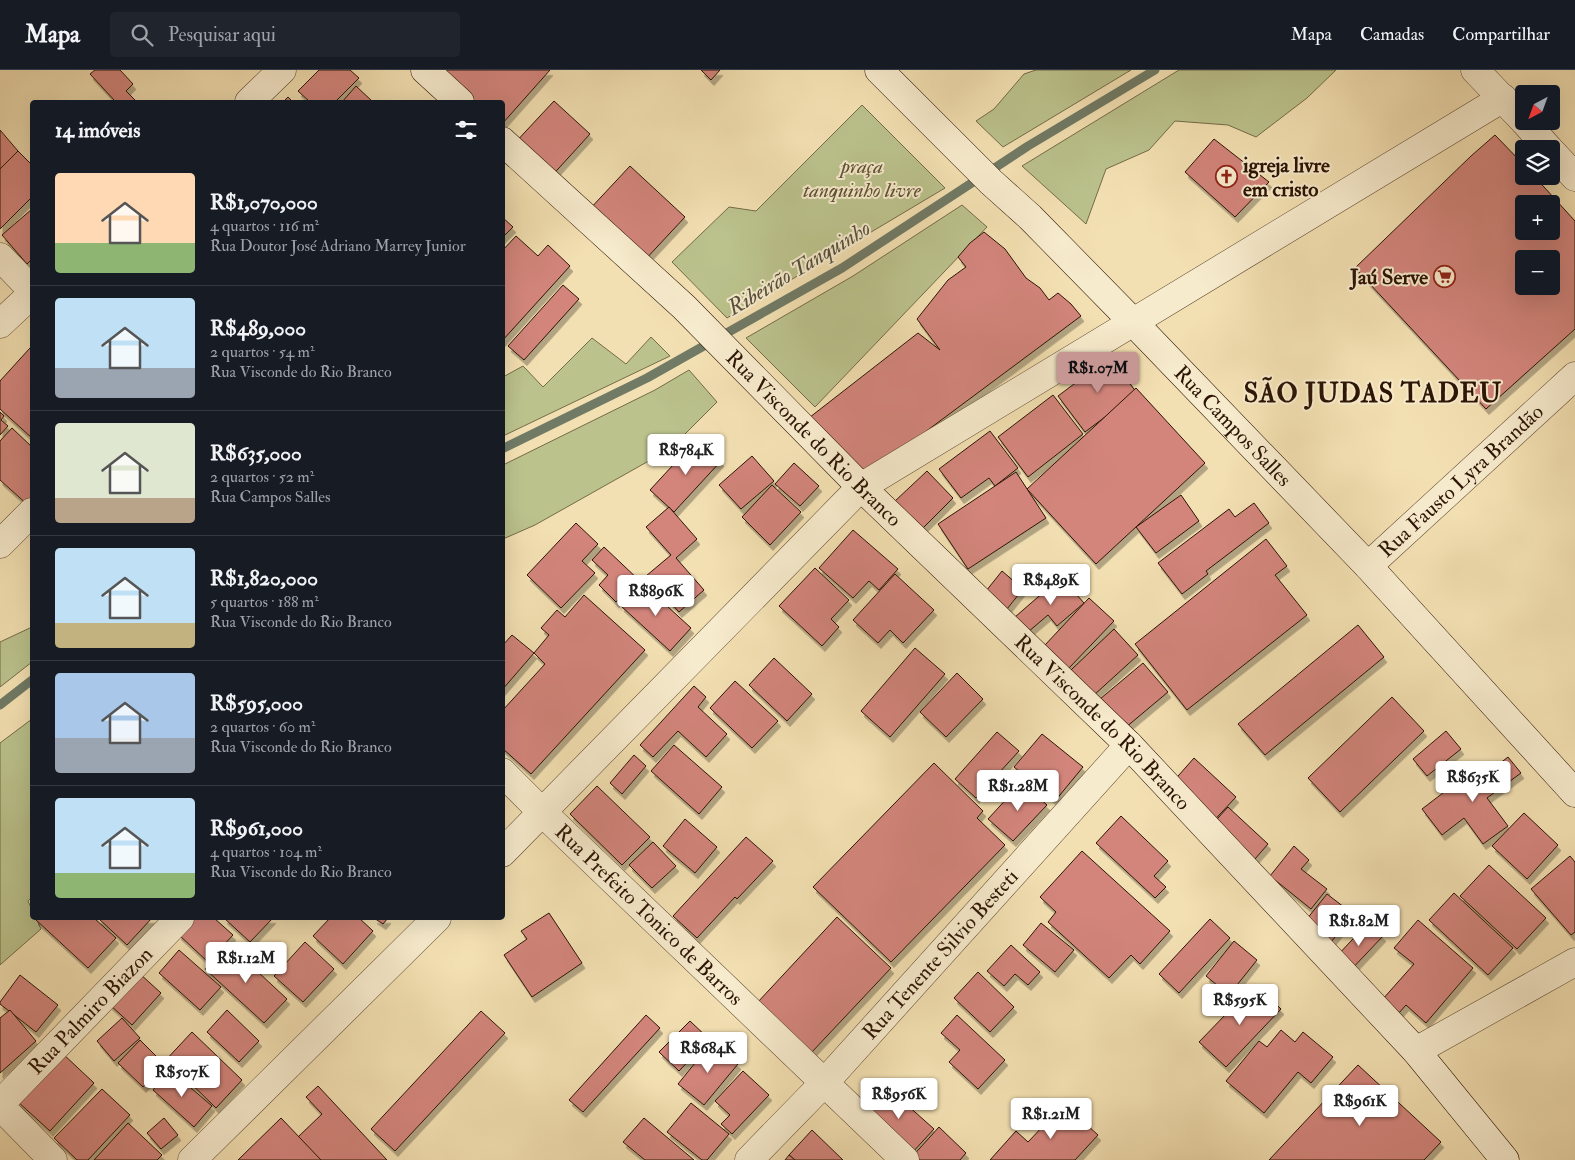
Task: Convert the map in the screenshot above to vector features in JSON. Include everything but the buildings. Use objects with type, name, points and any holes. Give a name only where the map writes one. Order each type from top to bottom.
[{"type":"street","points":[[251,100],[282,70]]},
{"type":"street","points":[[424,70],[458,100]]},
{"type":"street","name":"Rua Campos Salles","points":[[879,70],[982,174],[1030,217],[1134,322],[1368,566],[1575,793]]},
{"type":"street","points":[[1476,70],[1515,111]]},
{"type":"street","points":[[505,850],[861,487],[1503,98]]},
{"type":"street","points":[[1532,130],[1541,140]]},
{"type":"street","name":"Rua Visconde do Rio Branco","points":[[505,144],[684,308],[861,487],[1129,745],[1416,1051],[1506,1160]]},
{"type":"street","points":[[1560,161],[1575,177]]},
{"type":"street","points":[[0,257],[30,288]]},
{"type":"street","points":[[0,324],[30,296]]},
{"type":"street","name":"Rua Fausto Lyra Brandão","points":[[1368,566],[1575,376]]},
{"type":"street","points":[[0,544],[30,514]]},
{"type":"street","name":"Rua Tenente Silvio Besteti","points":[[749,1160],[825,1082],[1129,745]]},
{"type":"street","name":"Rua Prefeito Tonico de Barros","points":[[505,775],[905,1160]]},
{"type":"street","name":"Rua Palmiro Biazon","points":[[0,1105],[178,920]]},
{"type":"street","points":[[192,1160],[436,920]]},
{"type":"street","points":[[1416,1051],[1575,962]]},
{"type":"street","points":[[0,1105],[53,1160]]},
{"type":"green space","points":[[1036,70],[1131,70],[1003,147],[976,121],[994,109],[1024,74]]},
{"type":"green space","points":[[1179,70],[1336,70],[1307,98],[1256,137],[1228,125],[1175,121],[1149,150],[1106,169],[1086,224],[1022,166]]},
{"type":"green space","name":"praça tanquinho livre","points":[[862,105],[945,188],[727,318],[672,262],[729,207],[756,211]]},
{"type":"green space","points":[[962,205],[987,227],[815,407],[746,338],[853,276]]},
{"type":"green space","points":[[651,337],[670,356],[505,435],[505,376],[523,366],[543,387],[592,338],[626,364]]},
{"type":"green space","points":[[689,370],[717,402],[670,449],[535,525],[505,538],[505,464],[655,390]]},
{"type":"green space","points":[[30,628],[30,664],[0,687],[0,642]]},
{"type":"green space","points":[[30,720],[30,899],[28,901],[30,906],[30,920],[37,920],[41,929],[0,965],[0,743]]},
{"type":"waterway","name":"Ribeirão Tanquinho","points":[[505,448],[647,378],[842,268],[1028,146],[1155,70]]},
{"type":"waterway","name":"Ribeirão Tanquinho","points":[[0,705],[30,682]]},
{"type":"place","name":"igreja livre em cristo","points":[[1227,177]]},
{"type":"place","name":"Jaú Serve","points":[[1444,277]]},
{"type":"district","name":"SÃO JUDAS TADEU","points":[[1373,394]]}]
